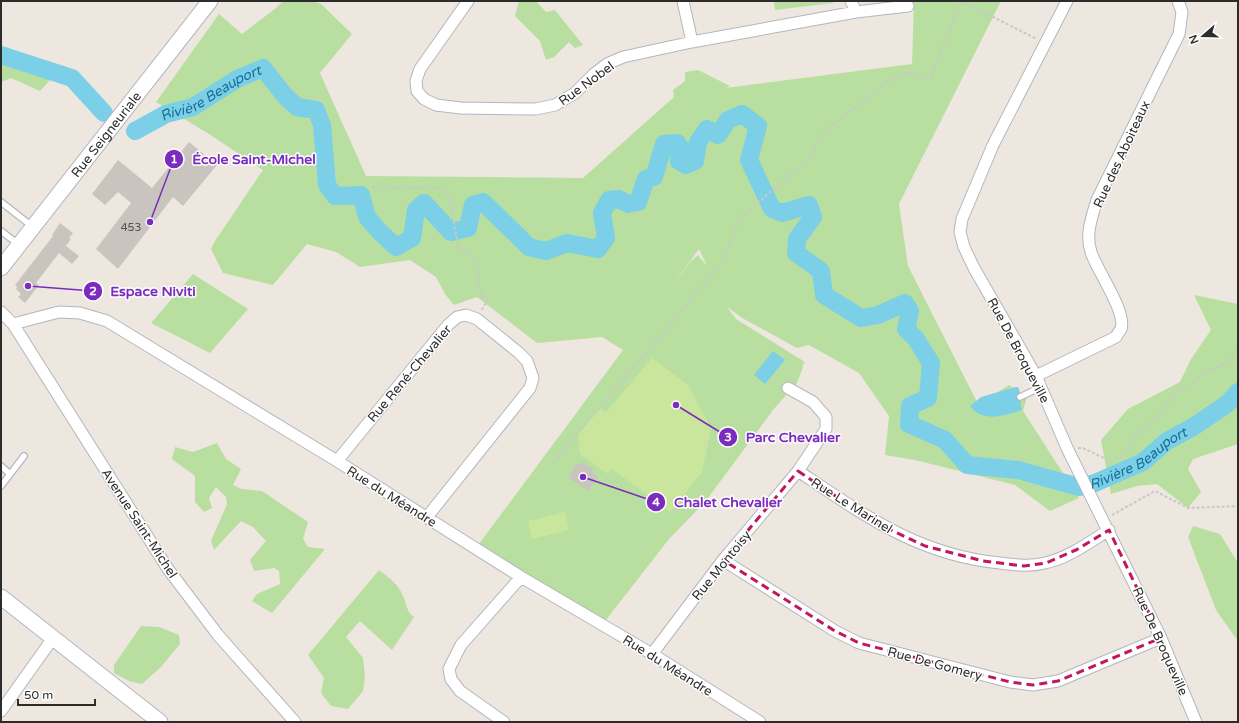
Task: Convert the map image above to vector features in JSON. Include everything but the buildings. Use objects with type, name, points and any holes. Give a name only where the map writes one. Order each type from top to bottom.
[{"type":"street","name":"Rue Seigneuriale","points":[[1,268],[210,1]]},
{"type":"street","name":"Rue Nobel","points":[[468,1],[420,69],[416,81],[417,90],[424,99],[436,105],[461,108],[536,109],[555,105],[575,93],[594,74],[607,64],[623,57],[692,42],[856,12],[908,6]]},
{"type":"street","points":[[683,1],[692,42]]},
{"type":"street","points":[[851,1],[856,12]]},
{"type":"street","name":"Rue De Broqueville","points":[[1067,1],[993,145],[962,219],[960,232],[964,247],[974,268],[1036,376],[1067,448],[1109,530],[1161,638],[1196,722]]},
{"type":"street","name":"Rue des Aboiteaux","points":[[1036,376],[1116,337],[1121,328],[1121,319],[1118,307],[1090,251],[1089,237],[1091,220],[1098,200],[1179,34],[1182,12],[1178,1]]},
{"type":"street","name":"Avenue Saint-Michel","points":[[1,312],[13,324],[168,569],[218,635],[296,722]]},
{"type":"street","name":"Rue du Méandre","points":[[13,324],[58,312],[80,313],[107,321],[337,461],[521,577],[652,654],[760,722]]},
{"type":"street","name":"Rue René-Chevalier","points":[[337,461],[448,325],[457,317],[466,315],[477,319],[527,361],[534,378],[530,388],[426,517]]},
{"type":"street","name":"Rue Montoisy","points":[[652,654],[723,560],[798,471],[826,429],[826,417],[813,402],[788,388]]},
{"type":"street","name":"Rue Le Marinel","points":[[798,471],[876,523],[925,546],[983,562],[1024,566],[1046,563],[1076,550],[1109,530]]},
{"type":"street","name":"Rue De Gomery","points":[[723,560],[835,631],[859,643],[1010,682],[1033,685],[1058,681],[1161,638]]},
{"type":"street","points":[[504,722],[460,691],[451,678],[450,669],[461,645],[521,577]]},
{"type":"street","points":[[1,597],[160,722]]},
{"type":"street","points":[[1,711],[53,638]]},
{"type":"lane","points":[[1,202],[33,227]]},
{"type":"lane","points":[[1,230],[19,245]]},
{"type":"lane","points":[[1020,397],[1041,387]]},
{"type":"lane","points":[[1,486],[24,456]]},
{"type":"lane","points":[[1,466],[10,474]]},
{"type":"path","points":[[552,464],[722,263],[728,251],[739,219],[811,157],[819,141],[827,130],[891,79],[908,72],[930,79],[961,1],[1045,43]]},
{"type":"path","points":[[372,187],[436,188],[443,191],[449,197],[460,250],[473,259],[477,267],[478,286],[481,294],[488,300]]},
{"type":"path","points":[[1067,448],[1083,448],[1108,460],[1121,458],[1136,434],[1155,419],[1180,388],[1192,385],[1204,373],[1226,363],[1238,348]]},
{"type":"path","points":[[1104,520],[1155,491],[1188,508],[1238,506]]},
{"type":"highlighted area","points":[[798,471],[876,523],[925,546],[983,561],[1024,566],[1046,563],[1076,550],[1109,530],[1161,638],[1058,681],[1033,685],[1010,682],[859,643],[835,631],[723,560]]},
{"type":"green space","points":[[283,1],[313,1],[321,4],[352,34],[320,73],[366,176],[583,178],[674,97],[673,90],[685,81],[685,72],[698,70],[730,86],[726,88],[912,64],[914,1],[1001,1],[899,204],[908,266],[978,404],[1009,385],[1027,397],[1023,411],[1079,498],[1050,511],[1015,485],[915,460],[885,455],[889,416],[859,373],[809,345],[797,348],[744,319],[727,307],[736,319],[805,362],[802,366],[803,367],[797,383],[773,410],[705,502],[669,539],[602,625],[476,548],[623,350],[602,337],[537,343],[477,297],[454,305],[445,294],[436,277],[410,260],[360,267],[336,252],[307,244],[273,285],[223,273],[211,249],[263,170],[209,134],[156,102],[219,14],[242,34]],"holes":[[[699,249],[707,266],[698,255],[691,261],[669,290]]]},
{"type":"green space","points":[[519,1],[536,1],[546,12],[555,10],[583,45],[575,48],[569,42],[554,57],[546,60],[540,41],[515,16]]},
{"type":"green space","points":[[774,1],[833,1],[833,3],[775,10]]},
{"type":"green space","points":[[1,48],[53,66],[52,78],[40,91],[11,78],[1,82]]},
{"type":"green space","points":[[193,274],[248,309],[210,353],[151,323]]},
{"type":"green space","points":[[1194,295],[1238,304],[1238,444],[1193,459],[1188,469],[1201,492],[1188,508],[1157,484],[1137,486],[1111,494],[1101,440],[1128,409],[1180,382],[1191,359],[1211,330]]},
{"type":"green space","points":[[652,358],[688,385],[711,428],[702,472],[670,512],[612,469],[608,474],[580,454],[578,434],[600,408],[606,412]]},
{"type":"green space","points":[[217,443],[226,459],[241,469],[233,485],[242,489],[262,491],[308,522],[303,539],[308,547],[325,549],[272,613],[252,601],[257,594],[280,584],[279,571],[274,568],[254,571],[250,560],[266,541],[253,527],[241,521],[214,550],[211,541],[227,504],[226,497],[216,487],[209,498],[212,508],[204,512],[195,502],[195,476],[172,459],[175,447],[193,452]]},
{"type":"green space","points":[[565,512],[569,530],[532,539],[528,521]]},
{"type":"green space","points":[[1193,526],[1220,534],[1238,563],[1238,641],[1216,610],[1188,537]]},
{"type":"green space","points":[[379,570],[397,586],[402,593],[409,611],[414,617],[392,650],[360,621],[346,637],[363,658],[365,676],[363,691],[348,709],[331,706],[321,693],[324,678],[308,655]]},
{"type":"green space","points":[[141,626],[159,627],[179,635],[180,644],[161,667],[142,684],[129,681],[114,673],[114,665]]},
{"type":"water","points":[[773,351],[785,360],[765,384],[754,375]]},
{"type":"water","points":[[1018,387],[1019,390],[1022,410],[994,417],[981,415],[970,406],[981,397]]},
{"type":"waterway","name":"Rivière Beauport","points":[[1,55],[72,78],[104,113]]},
{"type":"waterway","name":"Rivière Beauport","points":[[135,131],[166,114],[193,107],[237,79],[263,68],[285,96],[297,107],[316,110],[322,125],[327,185],[335,196],[361,195],[367,217],[396,247],[412,238],[416,210],[424,203],[451,232],[468,228],[473,205],[483,202],[529,247],[546,251],[567,243],[598,249],[606,238],[602,213],[609,200],[619,199],[628,204],[638,202],[646,179],[654,177],[664,144],[677,143],[680,147],[679,161],[686,165],[695,161],[698,142],[707,129],[718,135],[728,120],[742,114],[758,126],[749,160],[772,209],[782,213],[809,205],[813,217],[797,239],[796,253],[821,271],[824,295],[861,318],[878,315],[905,303],[910,311],[906,329],[916,339],[931,363],[928,398],[910,406],[909,424],[945,440],[967,465],[1018,470],[1079,487],[1095,483],[1143,462],[1167,441],[1193,427],[1227,404],[1238,392]]},
{"type":"place","name":"École Saint-Michel","points":[[150,222]]},
{"type":"place","name":"Espace Niviti","points":[[28,286]]},
{"type":"place","name":"Parc Chevalier","points":[[676,405]]},
{"type":"place","name":"Chalet Chevalier","points":[[583,477]]}]
